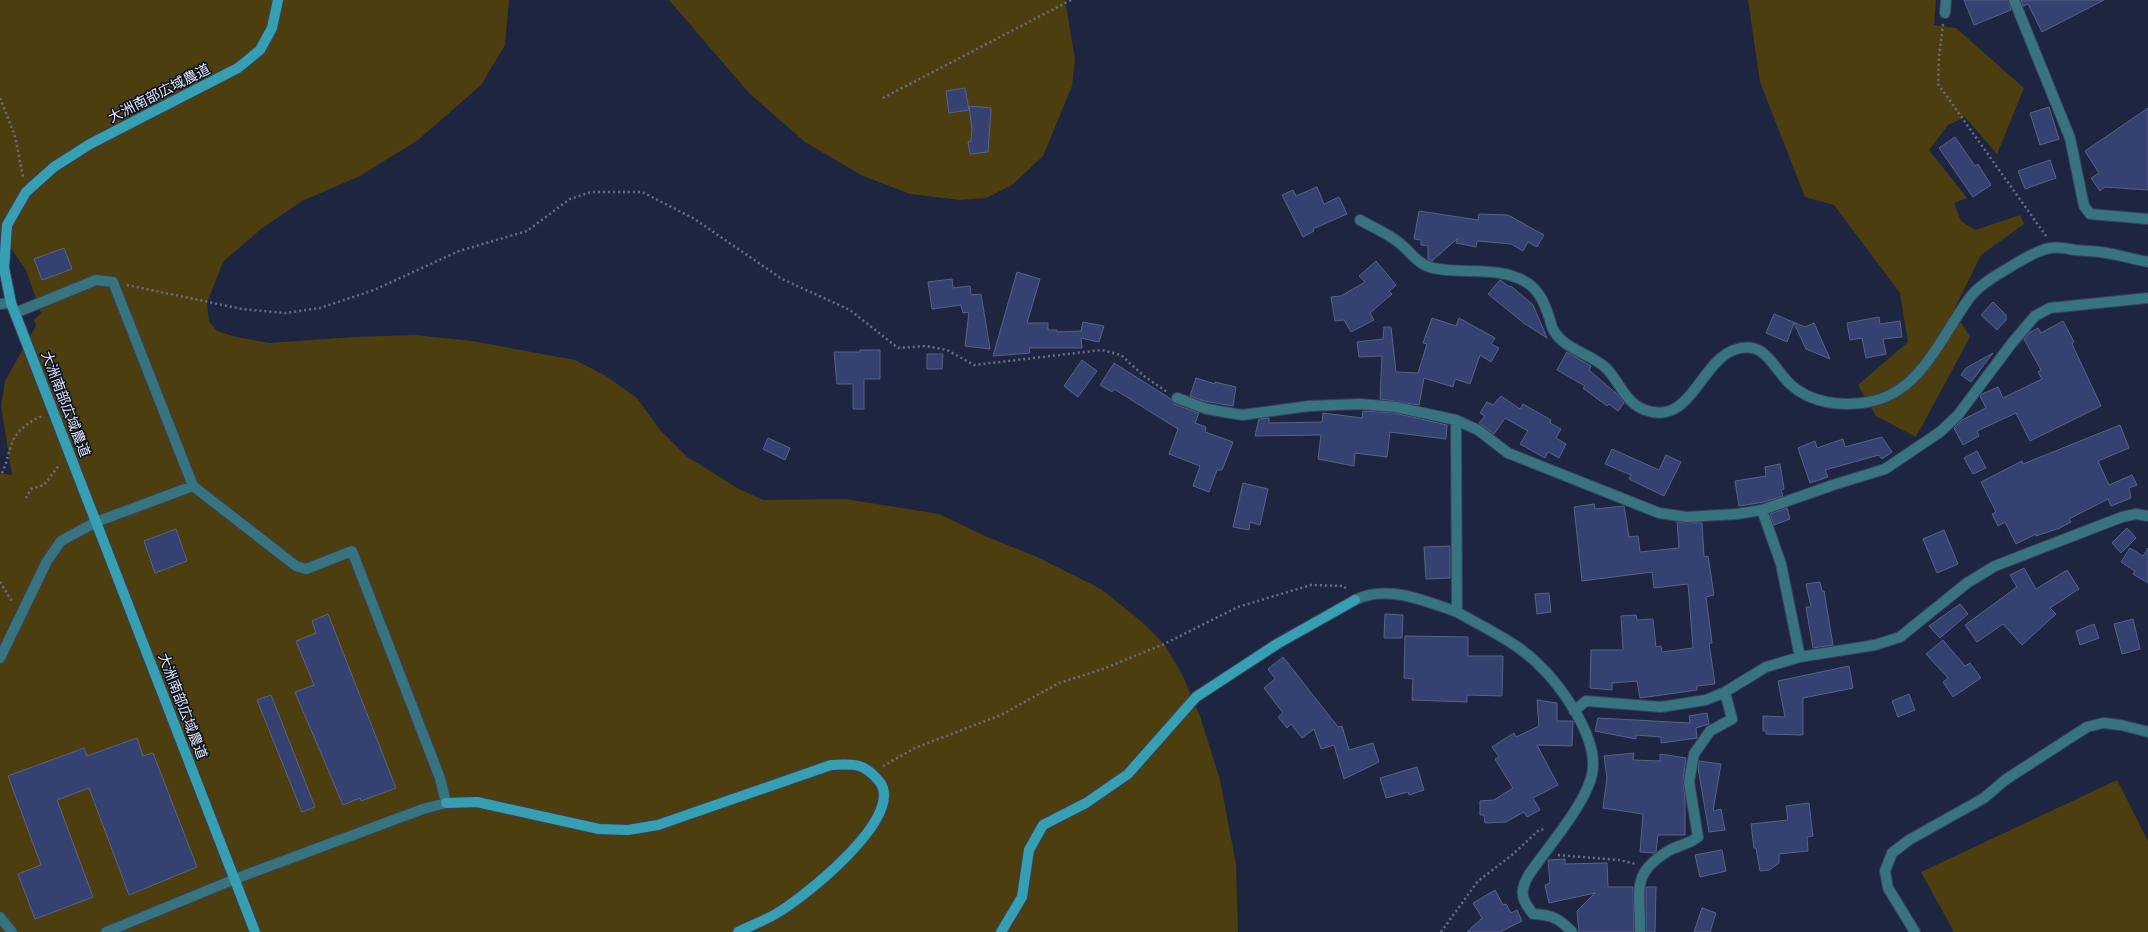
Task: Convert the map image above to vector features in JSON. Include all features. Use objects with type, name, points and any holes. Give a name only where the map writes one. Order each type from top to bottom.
[{"type":"street","name":"大洲南部広域農道","points":[[255,932],[11,303],[4,268],[7,225],[26,192],[54,167],[90,144],[238,68],[260,50],[272,28],[278,0]]},
{"type":"street","points":[[1945,13],[1946,0]]},
{"type":"street","points":[[2014,0],[2070,138],[2084,206],[2090,214],[2148,219]]},
{"type":"street","points":[[1360,220],[1395,239],[1404,246],[1416,261],[1432,268],[1494,273],[1515,277],[1529,284],[1541,297],[1553,330],[1561,340],[1606,368],[1631,402],[1644,410],[1658,413],[1672,411],[1686,400],[1721,356],[1736,349],[1752,347],[1761,350],[1790,384],[1810,397],[1833,404],[1868,402],[1887,397],[1908,383],[1936,351],[1970,297],[1995,276],[2022,259],[2051,247],[2099,252],[2148,262]]},
{"type":"street","points":[[15,313],[96,280],[113,282],[192,486],[296,566],[306,569],[352,551],[440,778],[446,803]]},
{"type":"street","points":[[1176,398],[1208,409],[1242,415],[1309,406],[1360,404],[1396,408],[1456,420],[1478,430],[1508,453],[1659,513],[1687,517],[1737,514],[1762,510],[1833,485],[1885,469],[1940,432],[1958,415],[2012,343],[2035,316],[2050,308],[2148,298]]},
{"type":"street","points":[[0,304],[11,303]]},
{"type":"street","points":[[1456,420],[1457,612]]},
{"type":"street","points":[[0,658],[47,561],[61,541],[96,522],[192,486]]},
{"type":"street","points":[[1762,510],[1781,564],[1800,657]]},
{"type":"street","points":[[1574,711],[1586,701],[1661,707],[1706,700],[1725,692],[1766,667],[1800,657],[1875,645],[1900,637],[1920,623],[1967,583],[1995,566],[2122,517],[2136,514],[2148,516]]},
{"type":"street","points":[[1001,932],[1022,896],[1029,850],[1043,825],[1086,803],[1128,774],[1196,697],[1278,644],[1366,594],[1392,593],[1425,600],[1457,612],[1499,636],[1536,662],[1559,689],[1586,732],[1591,749],[1593,767],[1589,784],[1574,812],[1527,877],[1522,891],[1525,904],[1533,914],[1549,915],[1562,922],[1572,932]]},
{"type":"street","points":[[1640,932],[1639,882],[1646,867],[1671,850],[1692,842],[1698,837],[1689,782],[1694,754],[1710,731],[1732,719],[1725,692]]},
{"type":"street","points":[[1915,932],[1888,888],[1885,871],[1892,853],[1909,840],[1984,798],[2005,780],[2086,727],[2103,723],[2121,725],[2148,732]]},
{"type":"street","points":[[106,932],[235,880],[423,809],[446,803],[477,802],[598,829],[628,830],[658,825],[831,765],[855,764],[872,772],[883,786],[884,806],[865,837],[823,879],[775,915],[738,932]]},
{"type":"street","points":[[0,917],[12,932]]},
{"type":"path","points":[[883,98],[1071,0]]},
{"type":"path","points":[[1945,13],[1939,57],[1938,84],[2049,240],[2051,247]]},
{"type":"path","points":[[0,98],[15,136],[26,192]]},
{"type":"path","points":[[113,282],[242,309],[285,313],[320,308],[374,290],[459,251],[527,231],[570,199],[591,192],[642,192],[693,218],[782,279],[850,310],[898,348],[926,346],[947,350],[974,364],[1102,350],[1121,355],[1144,376],[1176,398]]},
{"type":"path","points":[[2,473],[6,466],[12,441],[29,421],[53,411]]},
{"type":"path","points":[[26,498],[31,490],[44,485],[69,452]]},
{"type":"path","points":[[0,582],[20,615]]},
{"type":"path","points":[[872,772],[916,748],[1000,715],[1059,683],[1103,669],[1164,644],[1238,607],[1311,585],[1344,586],[1355,600]]},
{"type":"path","points":[[1441,932],[1478,881],[1512,855],[1539,830],[1551,829],[1559,832]]},
{"type":"path","points":[[1546,850],[1555,855],[1567,857],[1586,856],[1619,860],[1646,867]]},
{"type":"shaded area","points":[[0,0],[509,0],[505,45],[481,85],[418,140],[360,176],[302,201],[261,229],[223,262],[207,303],[209,321],[217,331],[236,337],[270,343],[353,337],[415,335],[472,341],[575,360],[606,376],[637,398],[660,430],[686,456],[739,489],[763,500],[845,499],[939,514],[985,536],[1035,556],[1101,589],[1142,622],[1164,644],[1182,674],[1200,716],[1220,780],[1236,864],[1238,932],[0,932],[0,473],[12,475],[1,406],[5,381],[36,326],[34,320],[41,313],[26,270],[0,233]]},
{"type":"shaded area","points":[[669,0],[1065,0],[1075,59],[1072,86],[1043,156],[1012,185],[986,198],[960,200],[910,194],[861,175],[805,142],[749,93]]},
{"type":"shaded area","points":[[1748,0],[1936,0],[1934,25],[1956,28],[2024,88],[1997,154],[1965,117],[1948,125],[1929,150],[1967,198],[1954,203],[1961,221],[1975,230],[2020,215],[2024,224],[1981,255],[1954,310],[1970,337],[1916,437],[1876,416],[1858,385],[1908,342],[1900,293],[1834,205],[1805,197],[1760,82]]},
{"type":"shaded area","points":[[2117,780],[2148,841],[2148,932],[1954,932],[1921,872]]},
{"type":"building","points":[[1964,0],[2008,0],[2011,10],[1974,25]]},
{"type":"building","points":[[2021,0],[2104,0],[2042,32],[2028,4],[2023,6]]},
{"type":"building","points":[[965,88],[969,110],[949,113],[946,91]]},
{"type":"building","points":[[969,106],[991,108],[988,152],[970,154],[968,142],[971,141],[972,129]]},
{"type":"building","points":[[2049,107],[2059,139],[2040,145],[2030,113]]},
{"type":"building","points":[[2148,108],[2148,190],[2105,187],[2100,191],[2091,178],[2099,173],[2085,151]]},
{"type":"building","points":[[1955,137],[1975,166],[1978,164],[1991,185],[1973,197],[1939,148]]},
{"type":"building","points":[[2050,160],[2056,178],[2025,189],[2018,171]]},
{"type":"building","points":[[1317,187],[1324,204],[1339,197],[1347,214],[1313,229],[1314,231],[1303,237],[1282,195],[1293,190],[1296,196]]},
{"type":"building","points":[[1419,211],[1478,220],[1479,214],[1508,215],[1544,235],[1537,247],[1528,242],[1523,251],[1511,244],[1477,241],[1476,247],[1456,243],[1458,238],[1432,261],[1428,259],[1428,246],[1421,245],[1421,240],[1414,239]]},
{"type":"building","points":[[64,248],[72,269],[42,280],[34,259]]},
{"type":"building","points":[[1376,261],[1396,285],[1389,291],[1392,294],[1370,313],[1374,320],[1351,332],[1344,320],[1335,321],[1331,297],[1341,296],[1365,282],[1359,276]]},
{"type":"building","points":[[1017,272],[1040,279],[1027,323],[1048,323],[1048,330],[1057,330],[1057,332],[1081,331],[1083,322],[1104,326],[1099,342],[1081,338],[1082,348],[1029,348],[1030,353],[993,356]]},
{"type":"building","points":[[952,279],[953,288],[970,286],[971,295],[981,294],[990,349],[965,346],[969,312],[963,313],[961,305],[932,309],[928,282]]},
{"type":"building","points":[[1500,280],[1510,287],[1511,286],[1533,305],[1547,338],[1525,324],[1488,294]]},
{"type":"building","points":[[1993,302],[2006,315],[2006,320],[1997,330],[1981,315]]},
{"type":"building","points":[[1774,314],[1805,327],[1814,323],[1830,359],[1806,349],[1794,323],[1787,342],[1766,333]]},
{"type":"building","points":[[1879,317],[1880,324],[1900,321],[1902,337],[1883,339],[1886,354],[1866,358],[1862,338],[1850,340],[1847,323]]},
{"type":"building","points":[[1432,318],[1456,326],[1459,318],[1495,338],[1491,344],[1499,348],[1491,362],[1480,355],[1470,384],[1455,379],[1453,387],[1424,378],[1419,405],[1380,399],[1382,356],[1359,357],[1357,342],[1383,339],[1384,327],[1391,327],[1396,372],[1418,373],[1427,344],[1423,343]]},
{"type":"building","points":[[2063,321],[2074,342],[2072,344],[2101,406],[2030,441],[2016,413],[1977,431],[1979,436],[1963,445],[1954,428],[1962,420],[1986,408],[1980,396],[1982,394],[1998,387],[2003,398],[2042,379],[2038,372],[2041,370],[2024,339],[2029,333],[2038,328],[2041,333]]},
{"type":"building","points":[[860,350],[880,350],[880,379],[864,379],[864,409],[853,409],[853,384],[837,384],[834,352],[860,352]]},
{"type":"building","points":[[1567,352],[1591,366],[1589,370],[1618,395],[1624,403],[1618,411],[1609,404],[1607,406],[1583,388],[1585,386],[1557,370]]},
{"type":"building","points":[[1993,353],[1971,382],[1961,375],[1966,368]]},
{"type":"building","points":[[927,354],[943,354],[942,369],[927,369]]},
{"type":"building","points":[[1082,360],[1097,371],[1078,397],[1064,386]]},
{"type":"building","points":[[1114,363],[1171,399],[1174,404],[1199,413],[1195,423],[1206,427],[1205,432],[1233,442],[1222,470],[1217,470],[1209,492],[1193,486],[1200,466],[1169,454],[1178,429],[1114,389],[1112,392],[1100,385]]},
{"type":"building","points":[[1196,378],[1215,384],[1215,382],[1236,387],[1233,406],[1204,401],[1190,396]]},
{"type":"building","points":[[1501,396],[1520,409],[1523,404],[1551,420],[1550,423],[1561,429],[1556,438],[1566,444],[1559,458],[1548,452],[1545,458],[1520,444],[1528,431],[1505,418],[1494,434],[1479,423],[1485,416],[1480,413],[1487,402],[1493,405]]},
{"type":"building","points":[[1363,411],[1395,413],[1447,425],[1446,439],[1390,432],[1387,457],[1355,453],[1354,466],[1318,459],[1321,435],[1255,436],[1259,419],[1269,418],[1269,423],[1322,422],[1323,413],[1362,418]]},
{"type":"building","points":[[2120,425],[2129,448],[2098,461],[2109,485],[2132,475],[2137,485],[2129,488],[2131,498],[2111,506],[2108,499],[2069,519],[2071,522],[2060,528],[2036,536],[2036,534],[2016,544],[2005,522],[1998,526],[1992,514],[1996,512],[1981,482],[2022,461],[2023,464]]},
{"type":"building","points":[[1882,437],[1892,452],[1882,459],[1879,455],[1825,470],[1828,477],[1810,483],[1798,448],[1815,441],[1817,448],[1843,439],[1845,447]]},
{"type":"building","points":[[768,438],[790,448],[785,460],[763,449]]},
{"type":"building","points":[[1612,449],[1659,470],[1666,455],[1681,462],[1664,496],[1629,479],[1631,475],[1605,464]]},
{"type":"building","points":[[1977,451],[1986,468],[1973,474],[1964,458]]},
{"type":"building","points":[[1780,464],[1784,489],[1781,490],[1783,496],[1764,502],[1739,506],[1735,481],[1766,476],[1765,467]]},
{"type":"building","points":[[1243,483],[1268,489],[1260,525],[1250,522],[1249,530],[1233,527]]},
{"type":"building","points":[[1594,504],[1595,509],[1624,506],[1629,537],[1638,536],[1640,552],[1679,548],[1677,522],[1702,523],[1704,557],[1708,556],[1714,595],[1706,597],[1712,643],[1709,643],[1715,684],[1697,686],[1697,690],[1640,698],[1637,681],[1612,683],[1612,690],[1590,688],[1591,650],[1623,650],[1621,616],[1636,615],[1637,620],[1653,619],[1656,647],[1661,646],[1662,652],[1693,648],[1688,584],[1654,588],[1652,572],[1582,581],[1574,507]]},
{"type":"building","points":[[1787,508],[1790,519],[1774,525],[1770,514]]},
{"type":"building","points":[[2127,528],[2136,538],[2121,553],[2112,543]]},
{"type":"building","points":[[176,529],[187,561],[155,573],[144,541]]},
{"type":"building","points":[[1944,530],[1958,564],[1937,573],[1923,539]]},
{"type":"building","points":[[1450,546],[1450,578],[1426,579],[1424,547]]},
{"type":"building","points":[[2130,548],[2143,556],[2148,548],[2148,583],[2133,574],[2135,571],[2121,562]]},
{"type":"building","points":[[2024,568],[2036,589],[2067,570],[2079,589],[2050,608],[2056,614],[2022,645],[2003,624],[1977,642],[1965,625],[2017,587],[2010,575]]},
{"type":"building","points":[[1820,582],[1822,591],[1824,591],[1833,645],[1813,648],[1806,607],[1811,607],[1806,584]]},
{"type":"building","points":[[1549,593],[1551,612],[1537,614],[1535,594]]},
{"type":"building","points":[[1960,604],[1968,614],[1940,638],[1929,626]]},
{"type":"building","points":[[328,614],[396,788],[361,801],[360,798],[343,805],[295,692],[314,685],[296,641],[316,633],[312,621]]},
{"type":"building","points":[[1385,614],[1403,615],[1402,638],[1384,638]]},
{"type":"building","points":[[2133,619],[2140,649],[2122,654],[2114,624]]},
{"type":"building","points":[[2094,624],[2099,638],[2080,645],[2076,631]]},
{"type":"building","points":[[1405,636],[1468,637],[1468,656],[1503,656],[1502,696],[1467,695],[1467,702],[1412,700],[1413,679],[1404,678]]},
{"type":"building","points":[[1943,640],[1965,666],[1970,663],[1981,678],[1953,697],[1943,682],[1948,678],[1926,654]]},
{"type":"building","points":[[1283,657],[1338,727],[1342,726],[1349,750],[1373,743],[1379,762],[1344,779],[1334,745],[1321,749],[1314,729],[1302,738],[1291,724],[1287,728],[1278,717],[1283,713],[1264,688],[1275,679],[1268,669]]},
{"type":"building","points":[[1849,666],[1853,688],[1803,698],[1803,735],[1766,734],[1766,731],[1763,731],[1763,716],[1785,717],[1778,681]]},
{"type":"building","points":[[1909,694],[1915,710],[1898,717],[1892,701]]},
{"type":"building","points":[[271,695],[315,807],[302,812],[257,700]]},
{"type":"building","points":[[1537,700],[1557,703],[1557,721],[1573,721],[1572,746],[1537,745],[1558,785],[1533,798],[1540,810],[1527,817],[1524,812],[1506,822],[1485,823],[1484,815],[1480,815],[1480,801],[1494,800],[1513,788],[1495,759],[1499,757],[1492,747],[1514,733],[1516,737],[1539,726]]},
{"type":"building","points":[[1707,713],[1709,724],[1696,728],[1697,738],[1661,743],[1661,737],[1636,735],[1636,739],[1595,731],[1598,718],[1690,723],[1689,716]]},
{"type":"building","points":[[137,738],[143,756],[153,753],[197,867],[129,895],[89,788],[57,800],[93,897],[35,919],[18,874],[41,865],[8,776],[84,748],[87,756]]},
{"type":"building","points":[[1634,753],[1633,760],[1660,761],[1660,754],[1686,758],[1683,781],[1685,799],[1685,835],[1658,835],[1656,852],[1654,853],[1640,852],[1643,814],[1603,808],[1607,778],[1604,756]]},
{"type":"building","points":[[1699,761],[1721,764],[1713,811],[1721,809],[1725,830],[1709,832],[1698,768]]},
{"type":"building","points":[[1417,767],[1424,790],[1409,795],[1408,792],[1386,798],[1380,778]]},
{"type":"building","points":[[1809,803],[1813,836],[1807,837],[1808,851],[1779,854],[1779,863],[1769,870],[1760,871],[1756,848],[1754,848],[1751,824],[1788,820],[1786,806]]},
{"type":"building","points":[[1722,850],[1726,871],[1700,877],[1695,855]]},
{"type":"building","points":[[1565,859],[1565,864],[1607,863],[1608,887],[1633,887],[1634,932],[1579,932],[1577,911],[1595,893],[1549,903],[1545,885],[1550,883],[1548,860]]},
{"type":"building","points":[[1646,887],[1656,887],[1655,932],[1646,932]]},
{"type":"building","points":[[1495,890],[1503,905],[1506,904],[1511,913],[1517,910],[1522,921],[1500,932],[1467,932],[1482,918],[1473,903]]},
{"type":"building","points":[[1702,908],[1716,913],[1710,932],[1694,932]]}]
